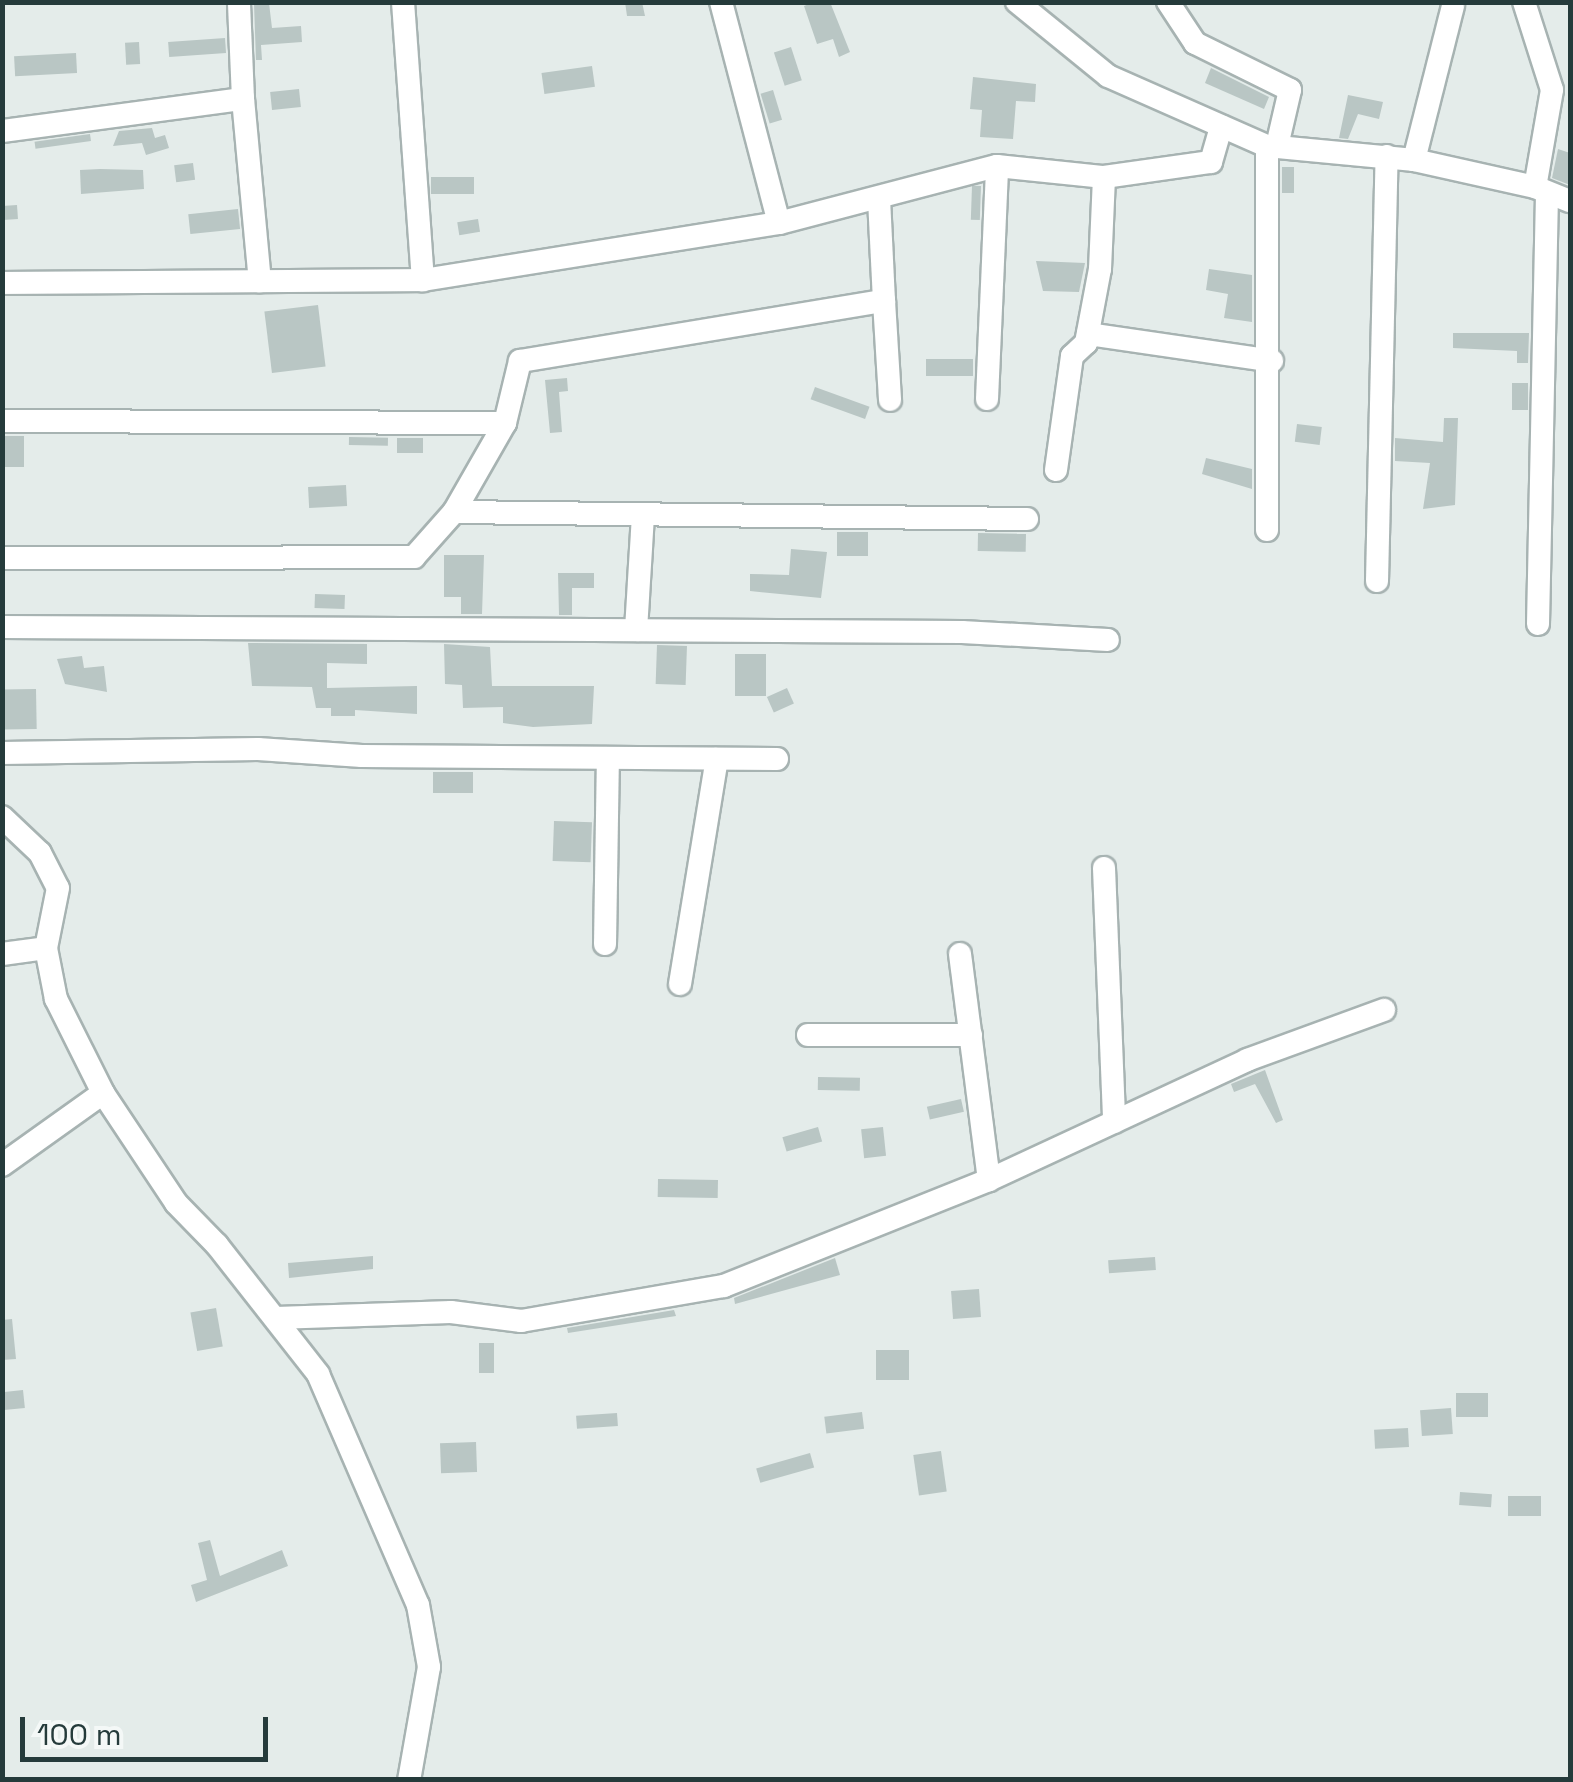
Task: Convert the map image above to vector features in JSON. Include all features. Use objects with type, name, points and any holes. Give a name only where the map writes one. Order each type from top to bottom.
[{"type":"street","points":[[239,2],[243,99],[260,282]]},
{"type":"street","points":[[403,2],[423,280]]},
{"type":"street","points":[[721,2],[779,223]]},
{"type":"street","points":[[1017,2],[1108,76],[1272,146],[1414,160],[1541,190],[1570,201]]},
{"type":"street","points":[[1168,2],[1196,44],[1290,90],[1272,146],[1267,530]]},
{"type":"street","points":[[1524,2],[1561,93],[1541,190],[1538,624]]},
{"type":"street","points":[[1414,160],[1453,6]]},
{"type":"street","points":[[2,132],[243,99]]},
{"type":"street","points":[[2,283],[423,280],[779,223],[998,166],[1104,176],[1211,162],[1221,126]]},
{"type":"street","points":[[1376,581],[1387,156]]},
{"type":"street","points":[[987,400],[998,166]]},
{"type":"street","points":[[1056,470],[1072,356],[1088,334],[1100,269],[1104,176]]},
{"type":"street","points":[[879,199],[890,400]]},
{"type":"street","points":[[2,558],[414,556],[454,512],[505,423],[520,360],[884,300]]},
{"type":"street","points":[[1088,334],[1272,360]]},
{"type":"street","points":[[2,421],[505,423]]},
{"type":"street","points":[[454,512],[1027,519]]},
{"type":"street","points":[[636,630],[643,515]]},
{"type":"street","points":[[2,628],[962,632],[1108,640]]},
{"type":"street","points":[[2,753],[258,748],[777,759]]},
{"type":"street","points":[[605,944],[608,758]]},
{"type":"street","points":[[680,984],[717,759]]},
{"type":"street","points":[[2,817],[40,852],[58,888],[46,948],[56,999],[103,1093],[176,1204],[276,1318],[318,1374],[418,1605],[429,1667],[409,1780]]},
{"type":"street","points":[[1104,868],[1114,1122]]},
{"type":"street","points":[[2,954],[46,948]]},
{"type":"street","points":[[960,954],[989,1180]]},
{"type":"street","points":[[276,1318],[452,1312],[522,1322],[724,1286],[989,1180],[1247,1060],[1384,1010]]},
{"type":"street","points":[[808,1035],[970,1035]]},
{"type":"street","points":[[2,1165],[103,1093]]},
{"type":"building","points":[[625,2],[642,2],[645,16],[627,16]]},
{"type":"building","points":[[830,2],[850,52],[839,57],[833,39],[817,44],[804,6]]},
{"type":"building","points":[[269,3],[272,28],[301,26],[302,42],[261,45],[262,60],[256,60],[254,4]]},
{"type":"building","points":[[225,38],[226,53],[169,57],[168,42]]},
{"type":"building","points":[[139,42],[140,64],[126,65],[125,43]]},
{"type":"building","points":[[791,47],[802,80],[785,86],[774,53]]},
{"type":"building","points":[[76,53],[77,73],[15,76],[14,56]]},
{"type":"building","points":[[592,66],[595,87],[544,94],[541,73]]},
{"type":"building","points":[[1211,68],[1269,97],[1264,109],[1205,83]]},
{"type":"building","points":[[973,77],[1036,84],[1035,102],[1016,101],[1013,139],[980,137],[982,110],[970,109]]},
{"type":"building","points":[[299,89],[301,107],[272,110],[270,92]]},
{"type":"building","points":[[773,90],[782,120],[770,123],[761,94]]},
{"type":"building","points":[[1348,95],[1383,102],[1379,119],[1358,114],[1348,139],[1339,138]]},
{"type":"building","points":[[152,128],[155,138],[165,135],[169,148],[146,155],[142,143],[113,146],[119,131]]},
{"type":"building","points":[[90,134],[91,141],[36,149],[35,142]]},
{"type":"building","points":[[1558,149],[1570,153],[1570,185],[1552,178]]},
{"type":"building","points":[[193,163],[195,180],[176,182],[174,165]]},
{"type":"building","points":[[1282,167],[1294,167],[1294,193],[1282,193]]},
{"type":"building","points":[[80,170],[143,170],[144,189],[81,194]]},
{"type":"building","points":[[431,177],[474,177],[474,194],[431,194]]},
{"type":"building","points":[[972,186],[981,186],[980,220],[971,220]]},
{"type":"building","points":[[17,205],[18,219],[3,220],[2,206]]},
{"type":"building","points":[[238,209],[240,229],[190,234],[188,214]]},
{"type":"building","points":[[478,219],[480,232],[459,235],[457,222]]},
{"type":"building","points":[[1036,261],[1085,263],[1079,292],[1043,291]]},
{"type":"building","points":[[1209,269],[1252,275],[1252,322],[1224,318],[1228,294],[1206,290]]},
{"type":"building","points":[[318,305],[326,367],[272,373],[264,312]]},
{"type":"building","points":[[1453,333],[1529,333],[1528,363],[1517,363],[1517,351],[1453,348]]},
{"type":"building","points":[[926,359],[973,359],[973,376],[926,376]]},
{"type":"building","points":[[567,378],[568,391],[559,392],[562,432],[550,433],[545,380]]},
{"type":"building","points":[[1512,383],[1528,383],[1528,410],[1512,410]]},
{"type":"building","points":[[815,387],[870,407],[865,419],[811,399]]},
{"type":"building","points":[[1444,418],[1458,418],[1455,505],[1423,509],[1430,463],[1395,461],[1395,438],[1443,442]]},
{"type":"building","points":[[1297,424],[1322,427],[1320,445],[1295,442]]},
{"type":"building","points":[[2,436],[24,436],[24,467],[2,467]]},
{"type":"building","points":[[349,437],[388,438],[388,446],[349,445]]},
{"type":"building","points":[[397,438],[423,438],[423,453],[397,453]]},
{"type":"building","points":[[1206,458],[1252,469],[1252,489],[1202,474]]},
{"type":"building","points":[[346,485],[347,506],[309,508],[308,487]]},
{"type":"building","points":[[837,532],[868,532],[868,556],[837,556]]},
{"type":"building","points":[[978,533],[1026,534],[1026,552],[978,551]]},
{"type":"building","points":[[791,549],[827,552],[821,598],[750,591],[750,574],[789,575]]},
{"type":"building","points":[[444,555],[484,555],[482,614],[461,614],[461,597],[444,597]]},
{"type":"building","points":[[558,573],[594,573],[594,588],[572,588],[572,615],[559,615]]},
{"type":"building","points":[[315,594],[345,595],[344,609],[315,608]]},
{"type":"building","points":[[248,643],[367,644],[367,664],[327,663],[327,688],[417,686],[417,714],[355,710],[355,716],[331,716],[331,708],[316,708],[312,687],[252,686]]},
{"type":"building","points":[[444,644],[490,647],[492,686],[594,686],[592,724],[533,727],[503,723],[503,707],[463,708],[462,685],[445,684]]},
{"type":"building","points":[[657,645],[687,646],[686,685],[656,684]]},
{"type":"building","points":[[735,654],[766,654],[766,696],[735,696]]},
{"type":"building","points":[[82,656],[84,668],[104,666],[107,692],[65,684],[57,659]]},
{"type":"building","points":[[787,688],[794,704],[774,712],[767,697]]},
{"type":"building","points":[[36,689],[37,729],[3,730],[2,690]]},
{"type":"building","points":[[433,772],[473,772],[473,793],[433,793]]},
{"type":"building","points":[[554,821],[592,822],[591,862],[553,861]]},
{"type":"building","points":[[1265,1070],[1283,1120],[1276,1123],[1255,1084],[1234,1092],[1231,1084]]},
{"type":"building","points":[[818,1077],[860,1078],[860,1091],[818,1090]]},
{"type":"building","points":[[961,1099],[964,1112],[930,1120],[927,1107]]},
{"type":"building","points":[[818,1127],[822,1141],[787,1152],[782,1137]]},
{"type":"building","points":[[883,1127],[886,1156],[864,1158],[861,1129]]},
{"type":"building","points":[[658,1179],[718,1180],[718,1198],[658,1197]]},
{"type":"building","points":[[373,1256],[373,1269],[289,1278],[288,1263]]},
{"type":"building","points":[[1155,1257],[1156,1270],[1109,1273],[1108,1260]]},
{"type":"building","points":[[835,1258],[840,1275],[735,1304],[734,1298]]},
{"type":"building","points":[[979,1289],[981,1317],[953,1319],[951,1291]]},
{"type":"building","points":[[216,1308],[223,1346],[197,1351],[190,1313]]},
{"type":"building","points":[[674,1310],[676,1316],[568,1333],[567,1328]]},
{"type":"building","points":[[12,1319],[16,1359],[2,1360],[2,1320]]},
{"type":"building","points":[[479,1343],[494,1343],[494,1373],[479,1373]]},
{"type":"building","points":[[876,1350],[909,1350],[909,1380],[876,1380]]},
{"type":"building","points":[[23,1390],[25,1408],[4,1410],[2,1392]]},
{"type":"building","points":[[1456,1393],[1488,1393],[1488,1417],[1456,1417]]},
{"type":"building","points":[[1451,1408],[1453,1434],[1422,1436],[1420,1410]]},
{"type":"building","points":[[862,1412],[864,1429],[826,1434],[824,1417]]},
{"type":"building","points":[[617,1413],[618,1426],[577,1429],[576,1416]]},
{"type":"building","points":[[1408,1428],[1409,1447],[1375,1449],[1374,1430]]},
{"type":"building","points":[[476,1442],[477,1472],[441,1473],[440,1443]]},
{"type":"building","points":[[941,1451],[947,1492],[919,1495],[913,1455]]},
{"type":"building","points":[[810,1453],[814,1467],[760,1483],[756,1468]]},
{"type":"building","points":[[1460,1492],[1492,1494],[1491,1507],[1459,1505]]},
{"type":"building","points":[[1508,1496],[1541,1496],[1541,1516],[1508,1516]]},
{"type":"building","points":[[210,1540],[220,1576],[282,1550],[288,1566],[196,1602],[191,1585],[207,1580],[198,1543]]}]
